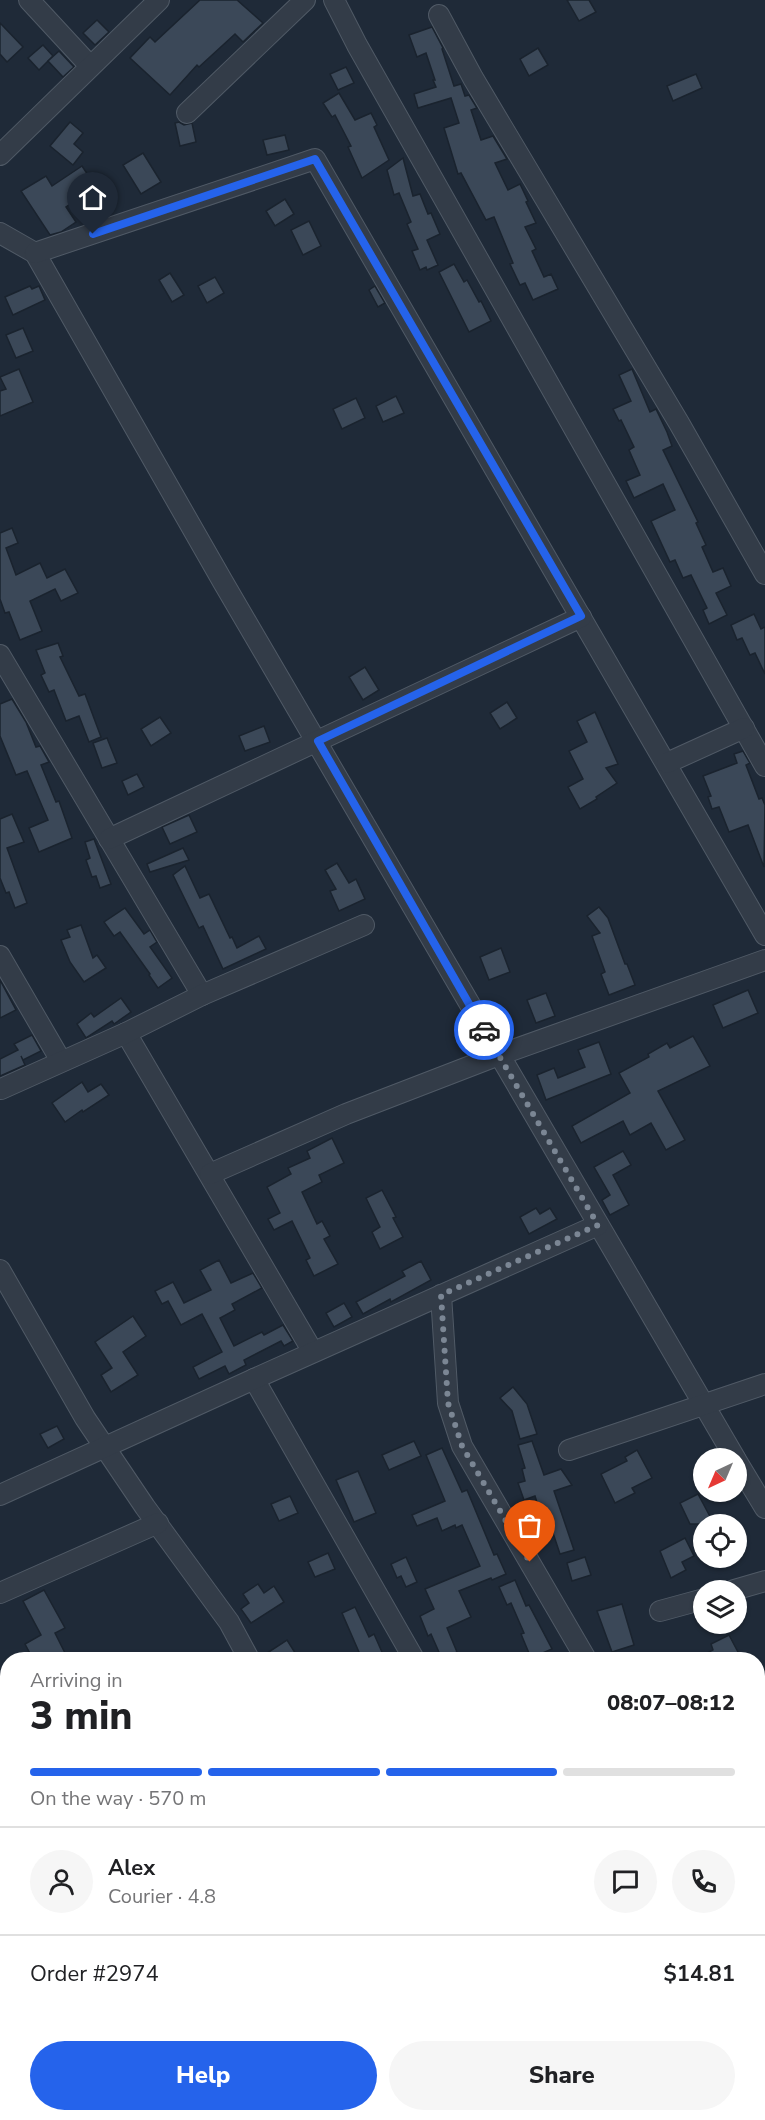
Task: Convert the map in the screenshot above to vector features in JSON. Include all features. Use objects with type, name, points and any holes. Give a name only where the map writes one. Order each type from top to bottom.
[{"type":"street","points":[[29,0],[90,66]]},
{"type":"street","points":[[0,155],[159,0]]},
{"type":"street","points":[[187,113],[305,0]]},
{"type":"street","points":[[334,0],[357,45],[765,766]]},
{"type":"street","points":[[439,15],[473,78],[765,574]]},
{"type":"street","points":[[35,253],[315,159],[765,935]]},
{"type":"street","points":[[0,233],[35,253],[223,582],[729,1448]]},
{"type":"street","points":[[109,839],[581,616]]},
{"type":"street","points":[[0,655],[202,995]]},
{"type":"street","points":[[667,764],[744,728]]},
{"type":"street","points":[[1,1089],[126,1033],[202,995],[364,925]]},
{"type":"street","points":[[0,956],[61,1061]]},
{"type":"street","points":[[210,1173],[346,1114],[499,1055],[765,960]]},
{"type":"street","points":[[126,1033],[313,1352]]},
{"type":"street","points":[[0,1496],[254,1378],[598,1225]]},
{"type":"street","points":[[0,1270],[85,1418],[229,1622],[245,1652]]},
{"type":"street","points":[[441,1295],[448,1403],[462,1446],[582,1652]]},
{"type":"street","points":[[254,1378],[410,1652]]},
{"type":"street","points":[[569,1450],[765,1384]]},
{"type":"street","points":[[747,1478],[765,1508]]},
{"type":"street","points":[[0,1593],[158,1523]]},
{"type":"street","points":[[747,1586],[765,1581]]},
{"type":"street","points":[[660,1611],[693,1602]]},
{"type":"building","points":[[200,0],[237,0],[263,23],[243,42],[235,34],[199,67],[197,65],[170,95],[130,58],[150,37],[155,42]]},
{"type":"building","points":[[567,0],[589,0],[596,12],[579,21]]},
{"type":"building","points":[[97,20],[109,32],[95,45],[83,33]]},
{"type":"building","points":[[0,23],[23,47],[7,62],[0,54]]},
{"type":"building","points":[[432,27],[443,48],[454,86],[461,84],[465,96],[469,95],[477,108],[471,110],[481,140],[493,136],[507,159],[495,163],[508,190],[520,184],[528,201],[526,202],[536,223],[525,227],[536,249],[532,251],[544,277],[551,274],[558,289],[533,300],[525,283],[520,285],[510,264],[513,263],[494,217],[486,220],[461,173],[458,174],[444,128],[459,123],[451,98],[418,108],[414,94],[436,87],[426,53],[417,57],[409,35]]},
{"type":"building","points":[[43,45],[53,56],[39,70],[28,58]]},
{"type":"building","points":[[538,48],[548,65],[529,76],[520,59]]},
{"type":"building","points":[[59,51],[74,67],[63,77],[48,61]]},
{"type":"building","points":[[346,67],[354,83],[338,90],[330,74]]},
{"type":"building","points":[[696,74],[702,88],[673,101],[667,86]]},
{"type":"building","points":[[339,93],[355,120],[371,113],[377,125],[374,127],[389,160],[362,178],[348,147],[351,146],[335,115],[332,117],[323,103]]},
{"type":"building","points":[[70,122],[83,133],[74,144],[83,152],[73,165],[50,146]]},
{"type":"building","points":[[179,122],[184,125],[192,123],[196,142],[180,146],[175,123]]},
{"type":"building","points":[[285,135],[289,150],[267,155],[263,140]]},
{"type":"building","points":[[143,153],[161,182],[141,194],[123,165]]},
{"type":"building","points":[[403,158],[413,196],[420,194],[440,234],[427,240],[438,265],[427,270],[426,267],[420,270],[412,251],[418,249],[407,224],[411,222],[399,193],[394,195],[387,170]]},
{"type":"building","points":[[82,166],[96,187],[66,207],[76,222],[61,232],[50,235],[21,191],[46,176],[52,186]]},
{"type":"building","points":[[285,199],[294,214],[275,226],[266,211]]},
{"type":"building","points":[[309,221],[321,246],[303,255],[291,230]]},
{"type":"building","points":[[454,264],[464,282],[467,280],[479,302],[481,301],[491,321],[469,332],[439,272]]},
{"type":"building","points":[[170,273],[184,295],[172,302],[159,280]]},
{"type":"building","points":[[215,277],[224,293],[207,303],[198,286]]},
{"type":"building","points":[[30,286],[32,289],[39,286],[45,300],[13,315],[5,297]]},
{"type":"building","points":[[375,286],[385,303],[378,307],[369,290]]},
{"type":"building","points":[[23,328],[33,351],[16,358],[6,335]]},
{"type":"building","points":[[19,369],[33,402],[0,416],[0,391],[6,389],[0,377]]},
{"type":"building","points":[[632,369],[650,412],[656,409],[667,432],[672,446],[663,450],[698,522],[696,523],[706,545],[702,547],[713,572],[723,568],[731,586],[716,593],[727,615],[709,624],[703,610],[707,608],[691,575],[683,578],[675,560],[670,562],[651,521],[675,510],[663,484],[634,498],[626,481],[640,475],[629,450],[634,447],[613,409],[631,401],[619,375]]},
{"type":"building","points":[[396,396],[404,413],[383,422],[376,406]]},
{"type":"building","points":[[356,398],[365,418],[342,429],[333,409]]},
{"type":"building","points":[[12,528],[18,543],[6,548],[16,575],[40,563],[47,578],[65,569],[78,593],[61,601],[55,589],[30,601],[42,631],[20,640],[9,612],[5,613],[0,599],[0,533]]},
{"type":"building","points":[[754,614],[761,629],[765,627],[765,674],[755,653],[750,655],[742,638],[737,640],[731,625]]},
{"type":"building","points":[[58,643],[63,656],[60,657],[79,696],[85,694],[101,737],[89,742],[79,716],[66,721],[54,690],[49,692],[41,675],[45,673],[36,650]]},
{"type":"building","points":[[365,667],[379,690],[363,700],[349,677]]},
{"type":"building","points":[[12,699],[26,722],[36,747],[40,746],[49,762],[41,765],[56,802],[59,801],[72,838],[39,852],[29,828],[48,820],[27,771],[16,775],[0,736],[0,704]]},
{"type":"building","points":[[507,702],[517,718],[500,729],[490,713]]},
{"type":"building","points":[[595,712],[618,764],[606,768],[617,783],[580,809],[568,787],[583,779],[569,751],[587,742],[577,721]]},
{"type":"building","points":[[160,717],[171,733],[151,746],[141,729]]},
{"type":"building","points":[[264,726],[270,742],[245,751],[239,736]]},
{"type":"building","points":[[107,738],[117,763],[102,768],[93,743]]},
{"type":"building","points":[[743,751],[750,763],[746,765],[759,799],[762,798],[765,805],[764,867],[748,825],[729,832],[719,807],[712,809],[708,797],[711,796],[703,776],[737,763],[734,754]]},
{"type":"building","points":[[137,774],[144,787],[128,795],[122,781]]},
{"type":"building","points":[[12,814],[24,842],[7,848],[27,903],[15,908],[0,878],[0,819]]},
{"type":"building","points":[[189,815],[197,832],[170,844],[162,827]]},
{"type":"building","points":[[94,839],[111,884],[100,888],[96,876],[92,877],[86,860],[90,858],[85,842]]},
{"type":"building","points":[[183,848],[189,860],[150,872],[147,864]]},
{"type":"building","points":[[337,863],[349,883],[356,879],[365,899],[339,911],[330,891],[336,889],[325,870]]},
{"type":"building","points":[[185,866],[200,898],[209,894],[237,948],[259,936],[266,949],[223,969],[203,926],[199,928],[173,875]]},
{"type":"building","points":[[599,907],[608,918],[635,985],[609,995],[601,974],[605,972],[592,936],[600,933],[587,916]]},
{"type":"building","points":[[125,908],[144,934],[150,930],[157,942],[150,947],[172,978],[158,988],[120,932],[114,936],[104,922]]},
{"type":"building","points":[[81,925],[93,958],[97,955],[106,968],[84,982],[70,962],[61,940],[70,937],[67,930]]},
{"type":"building","points":[[501,948],[510,972],[489,980],[480,957]]},
{"type":"building","points":[[0,980],[16,1010],[0,1018]]},
{"type":"building","points":[[748,990],[758,1013],[723,1028],[713,1005]]},
{"type":"building","points":[[546,993],[555,1016],[536,1023],[527,1000]]},
{"type":"building","points":[[121,998],[131,1012],[114,1024],[112,1021],[86,1038],[77,1024],[91,1013],[94,1017]]},
{"type":"building","points":[[32,1035],[41,1051],[23,1060],[21,1056],[25,1065],[0,1076],[0,1059],[18,1050],[14,1044]]},
{"type":"building","points":[[693,1036],[710,1066],[658,1091],[685,1140],[666,1150],[651,1123],[630,1135],[623,1121],[581,1143],[572,1126],[630,1093],[619,1073],[649,1057],[648,1054],[667,1043],[670,1048]]},
{"type":"building","points":[[599,1042],[611,1074],[546,1100],[537,1075],[554,1068],[558,1078],[585,1067],[578,1050]]},
{"type":"building","points":[[82,1082],[88,1092],[101,1084],[109,1095],[65,1122],[52,1103]]},
{"type":"building","points":[[332,1138],[344,1163],[319,1175],[322,1182],[302,1192],[317,1224],[322,1221],[330,1236],[324,1239],[338,1264],[314,1276],[306,1260],[310,1258],[292,1221],[274,1230],[268,1219],[280,1213],[267,1187],[291,1174],[288,1168],[310,1158],[307,1151]]},
{"type":"building","points":[[623,1151],[631,1165],[613,1175],[629,1205],[610,1215],[602,1200],[610,1195],[594,1167]]},
{"type":"building","points":[[382,1190],[403,1237],[380,1249],[372,1232],[380,1227],[366,1198]]},
{"type":"building","points":[[536,1208],[540,1214],[550,1208],[557,1219],[529,1234],[520,1217]]},
{"type":"building","points":[[219,1260],[231,1283],[253,1273],[262,1288],[232,1304],[235,1310],[220,1318],[234,1346],[262,1332],[264,1335],[283,1325],[293,1341],[284,1346],[281,1341],[244,1360],[246,1365],[229,1374],[225,1366],[199,1379],[193,1367],[222,1352],[202,1314],[181,1325],[168,1301],[162,1304],[155,1291],[173,1282],[184,1303],[211,1290],[200,1270]]},
{"type":"building","points":[[421,1261],[431,1280],[363,1314],[356,1302],[405,1276],[402,1271]]},
{"type":"building","points":[[344,1303],[352,1317],[334,1327],[326,1313]]},
{"type":"building","points":[[133,1316],[146,1336],[123,1352],[138,1375],[111,1392],[101,1375],[112,1368],[95,1342]]},
{"type":"building","points":[[513,1387],[527,1404],[537,1434],[520,1439],[512,1411],[500,1398]]},
{"type":"building","points":[[57,1426],[64,1439],[48,1448],[40,1434]]},
{"type":"building","points":[[414,1441],[421,1456],[389,1470],[382,1455]]},
{"type":"building","points":[[532,1441],[544,1475],[561,1469],[572,1485],[554,1491],[574,1550],[560,1554],[550,1524],[544,1525],[535,1496],[524,1500],[518,1483],[525,1481],[522,1469],[525,1468],[518,1445]]},
{"type":"building","points":[[442,1448],[462,1492],[467,1490],[494,1555],[497,1554],[506,1574],[459,1591],[471,1617],[447,1628],[457,1652],[439,1652],[431,1634],[428,1636],[420,1616],[434,1609],[425,1589],[480,1566],[462,1525],[456,1528],[455,1525],[442,1531],[437,1518],[417,1526],[412,1515],[445,1501],[426,1455]]},
{"type":"building","points":[[637,1450],[652,1478],[632,1488],[635,1493],[615,1503],[601,1474],[627,1461],[625,1457]]},
{"type":"building","points":[[358,1471],[376,1513],[354,1522],[336,1480]]},
{"type":"building","points":[[290,1496],[298,1513],[279,1521],[271,1504]]},
{"type":"building","points":[[693,1496],[693,1502],[702,1502],[709,1514],[693,1514],[693,1524],[690,1524],[680,1503]]},
{"type":"building","points":[[685,1538],[693,1556],[682,1562],[686,1570],[671,1578],[660,1551]]},
{"type":"building","points":[[328,1553],[335,1569],[315,1577],[308,1562]]},
{"type":"building","points":[[406,1557],[417,1582],[406,1587],[401,1576],[397,1578],[391,1564]]},
{"type":"building","points":[[585,1557],[591,1575],[572,1581],[567,1563]]},
{"type":"building","points":[[515,1580],[526,1606],[529,1605],[552,1649],[545,1652],[528,1652],[521,1634],[524,1633],[511,1603],[507,1605],[499,1587]]},
{"type":"building","points":[[258,1584],[264,1593],[274,1586],[284,1602],[251,1623],[241,1609],[249,1603],[243,1594]]},
{"type":"building","points":[[44,1590],[65,1628],[55,1633],[64,1652],[29,1652],[25,1644],[41,1635],[23,1601]]},
{"type":"building","points":[[622,1604],[634,1645],[612,1652],[597,1611]]},
{"type":"building","points":[[355,1607],[369,1637],[374,1634],[382,1652],[359,1652],[342,1613]]},
{"type":"building","points":[[729,1635],[738,1652],[709,1652],[713,1650],[711,1644]]},
{"type":"building","points":[[287,1640],[295,1652],[269,1652]]},
{"type":"way so far","points":[[484,1030],[598,1225],[441,1295],[448,1403],[462,1446],[530,1562]]},
{"type":"route","points":[[93,234],[315,159],[581,616],[318,741],[484,1030]]}]
